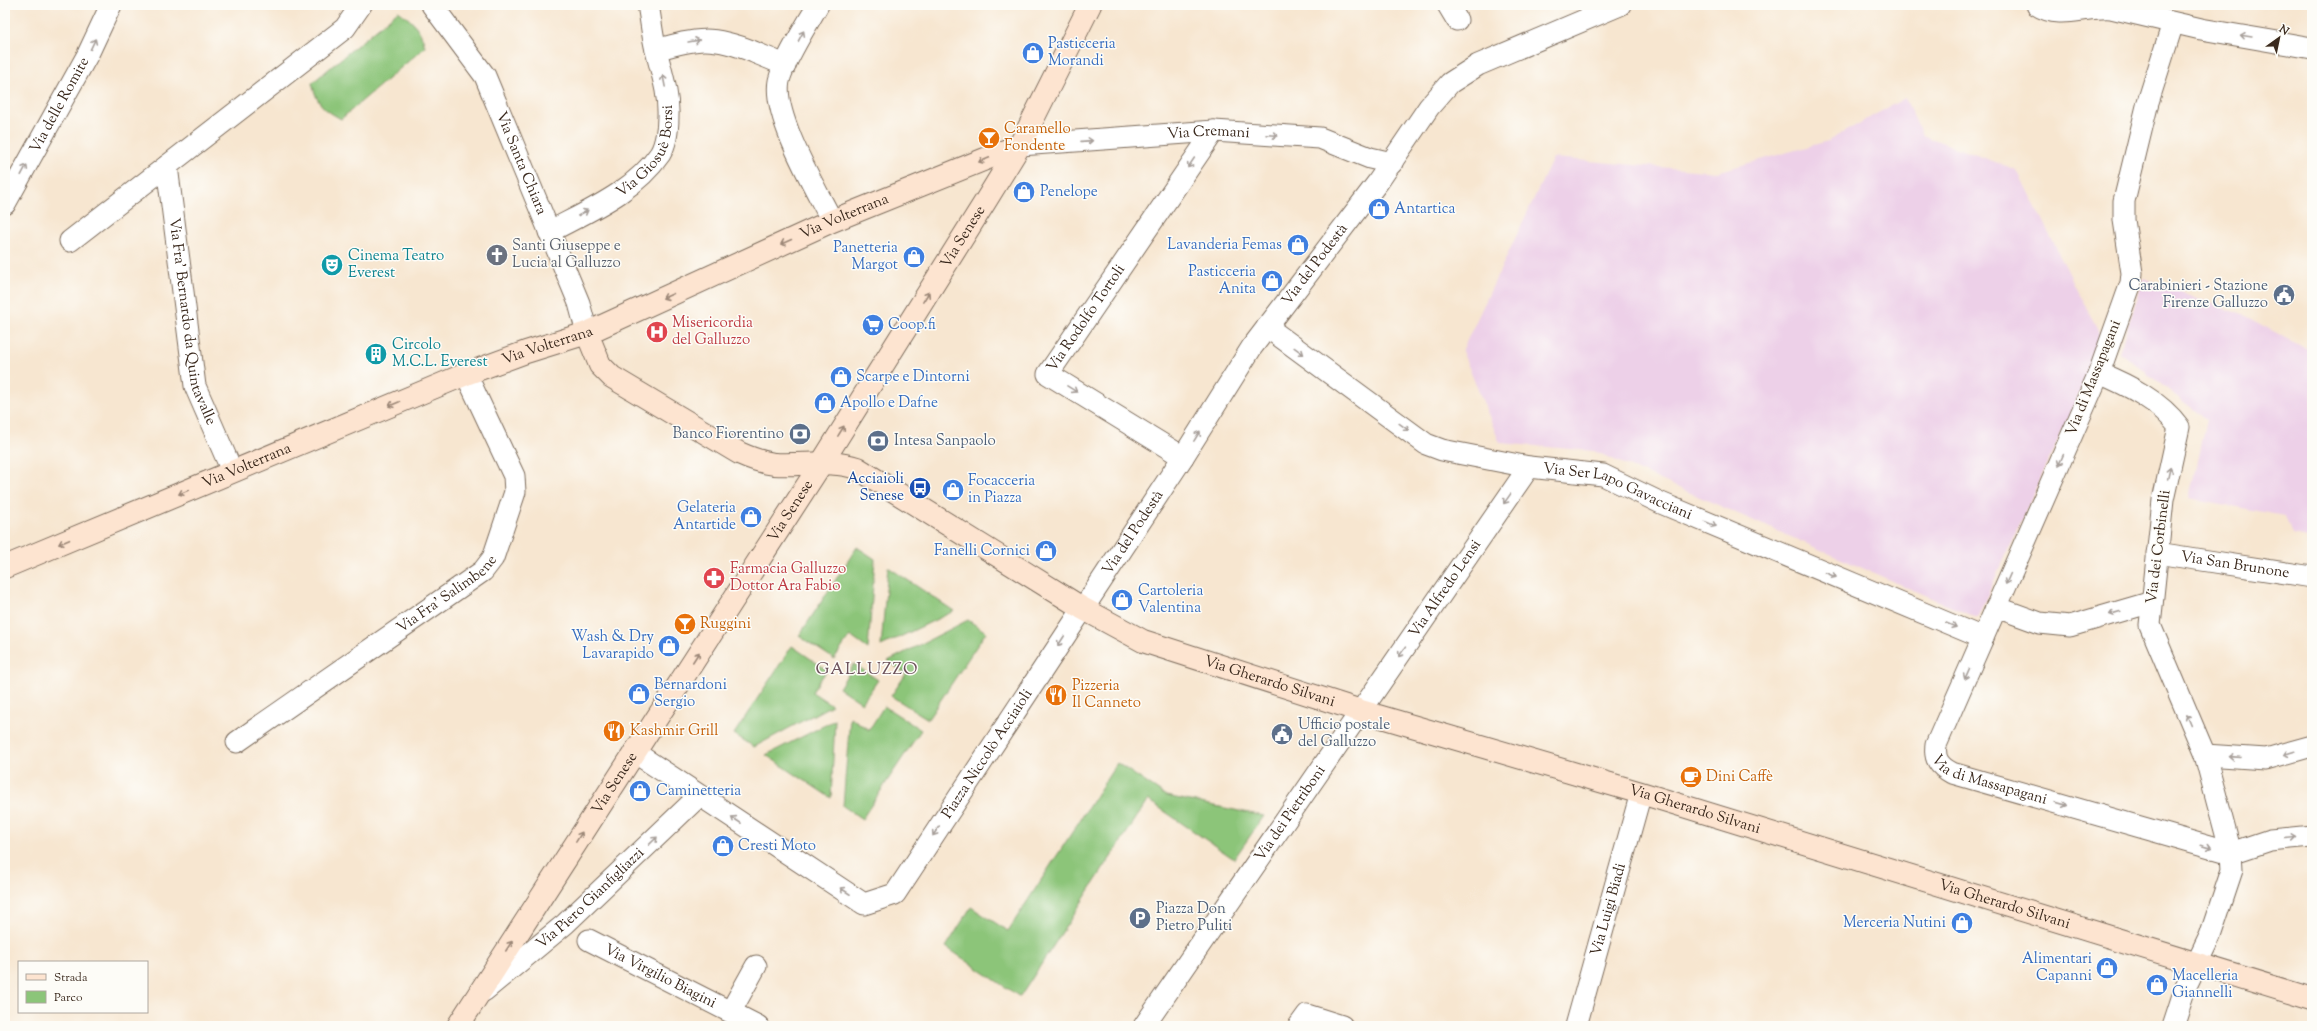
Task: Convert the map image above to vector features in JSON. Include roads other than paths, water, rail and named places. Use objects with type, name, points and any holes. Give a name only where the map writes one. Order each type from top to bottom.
[{"type":"main road","name":"Via Senese","points":[[458,1026],[821,464],[1020,145],[1090,5]]},
{"type":"main road","name":"Via Volterrana","points":[[5,567],[466,374],[526,352],[587,333],[832,221],[1020,145]]},
{"type":"main road","points":[[587,333],[600,365],[612,377],[739,453],[760,462],[775,464],[847,465],[869,475],[1082,608]]},
{"type":"main road","name":"Via Gherardo Silvani","points":[[1082,608],[1143,641],[1360,711],[1641,793],[2312,999]]},
{"type":"street","name":"Via delle Romite","points":[[5,204],[88,54],[111,5]]},
{"type":"street","points":[[70,241],[345,28],[361,5]]},
{"type":"street","name":"Via Santa Chiara","points":[[432,5],[485,76],[580,303],[587,333]]},
{"type":"street","name":"Via Giosuè Borsi","points":[[549,232],[616,196],[645,172],[661,153],[666,135],[668,115],[664,80],[656,50],[648,5]]},
{"type":"street","points":[[818,5],[779,80],[782,114],[832,221]]},
{"type":"street","name":"Via del Podestà","points":[[1082,608],[1183,457],[1252,347],[1392,164],[1429,107],[1450,83],[1478,65],[1620,5]]},
{"type":"street","points":[[2037,5],[2046,11],[2066,12],[2096,7],[2111,8],[2173,23],[2312,48]]},
{"type":"street","name":"Via di Massapagani","points":[[2173,23],[2148,102],[2124,201],[2124,220],[2132,273],[2131,283],[2099,373],[1996,606],[1936,745],[1934,754],[1944,769],[1952,773],[2231,853]]},
{"type":"street","points":[[656,50],[713,39],[727,41],[785,66]]},
{"type":"street","name":"Via Cremani","points":[[1020,145],[1214,132],[1320,138],[1370,158],[1392,164]]},
{"type":"street","name":"Via Rodolfo Tortoli","points":[[1183,457],[1048,374],[1214,132]]},
{"type":"street","name":"Via Fra' Bernardo da Quintavalle","points":[[167,166],[195,386],[232,471]]},
{"type":"street","name":"Via Ser Lapo Gavacciani","points":[[1267,327],[1426,444],[1442,450],[1529,467],[1603,475],[1661,503],[1983,638]]},
{"type":"street","name":"Via dei Corbinelli","points":[[2099,373],[2122,382],[2169,413],[2179,427],[2163,500],[2150,625],[2204,756],[2231,853],[2232,870],[2228,885],[2210,936],[2186,986],[2173,1026]]},
{"type":"street","name":"Via Fra' Salimbene","points":[[237,742],[483,571],[493,558],[515,492],[514,476],[466,374]]},
{"type":"street","name":"Via Alfredo Lensi","points":[[1360,711],[1529,467]]},
{"type":"street","name":"Via San Brunone","points":[[2158,553],[2312,577]]},
{"type":"street","points":[[1996,606],[2040,623],[2070,626],[2152,602]]},
{"type":"street","name":"Piazza Niccolò Acciaioli","points":[[634,752],[864,904],[895,894],[1082,608]]},
{"type":"street","name":"Via dei Pietriboni","points":[[1144,1026],[1360,711]]},
{"type":"street","points":[[2204,756],[2266,760],[2312,746]]},
{"type":"street","name":"Via Luigi Biadi","points":[[1576,1026],[1641,793]]},
{"type":"street","name":"Via Piero Gianfigliazzi","points":[[477,996],[565,924],[699,796]]},
{"type":"street","points":[[2231,853],[2270,840],[2312,836]]},
{"type":"street","name":"Via Virgilio Biagini","points":[[589,940],[758,1026]]},
{"type":"street","name":"Via Virgilio Biagini","points":[[731,1011],[756,966]]},
{"type":"street","points":[[1299,1026],[1307,1015],[1342,1026]]},
{"type":"place","name":"Pasticceria Morandi","points":[[1033,53]]},
{"type":"place","name":"Caramello Fondente","points":[[989,138]]},
{"type":"place","name":"Penelope","points":[[1024,192]]},
{"type":"place","name":"Antartica","points":[[1379,209]]},
{"type":"place","name":"Lavanderia Femas","points":[[1298,245]]},
{"type":"place","name":"Santi Giuseppe e Lucia al Galluzzo","points":[[497,255]]},
{"type":"place","name":"Panetteria Margot","points":[[914,257]]},
{"type":"place","name":"Cinema Teatro Everest","points":[[332,265]]},
{"type":"place","name":"Pasticceria Anita","points":[[1272,281]]},
{"type":"place","name":"Carabinieri - Stazione Firenze Galluzzo","points":[[2284,295]]},
{"type":"place","name":"Coop.fi","points":[[873,325]]},
{"type":"place","name":"Misericordia del Galluzzo","points":[[657,332]]},
{"type":"place","name":"Circolo M.C.L. Everest","points":[[376,354]]},
{"type":"place","name":"Scarpe e Dintorni","points":[[841,377]]},
{"type":"place","name":"Apollo e Dafne","points":[[825,403]]},
{"type":"place","name":"Banco Fiorentino","points":[[800,434]]},
{"type":"place","name":"Intesa Sanpaolo","points":[[878,441]]},
{"type":"place","name":"Acciaioli Senese","points":[[920,488]]},
{"type":"place","name":"Focacceria in Piazza","points":[[953,490]]},
{"type":"place","name":"Gelateria Antartide","points":[[751,517]]},
{"type":"place","name":"Fanelli Cornici","points":[[1046,551]]},
{"type":"place","name":"Farmacia Galluzzo Dottor Ara Fabio","points":[[714,578]]},
{"type":"place","name":"Cartoleria Valentina","points":[[1122,600]]},
{"type":"place","name":"Ruggini","points":[[685,624]]},
{"type":"place","name":"Wash & Dry Lavarapido","points":[[669,646]]},
{"type":"place","name":"Bernardoni Sergio","points":[[639,694]]},
{"type":"place","name":"Pizzeria Il Canneto","points":[[1056,695]]},
{"type":"place","name":"Kashmir Grill","points":[[614,731]]},
{"type":"place","name":"Ufficio postale del Galluzzo","points":[[1282,734]]},
{"type":"place","name":"Dini Caffè","points":[[1691,777]]},
{"type":"place","name":"Caminetteria","points":[[640,791]]},
{"type":"place","name":"Cresti Moto","points":[[723,846]]},
{"type":"place","name":"Piazza Don Pietro Puliti","points":[[1140,918]]},
{"type":"place","name":"Merceria Nutini","points":[[1962,923]]},
{"type":"place","name":"Alimentari Capanni","points":[[2107,968]]},
{"type":"place","name":"Macelleria Giannelli","points":[[2157,985]]},
{"type":"district","name":"GALLUZZO","points":[[867,670]]}]
